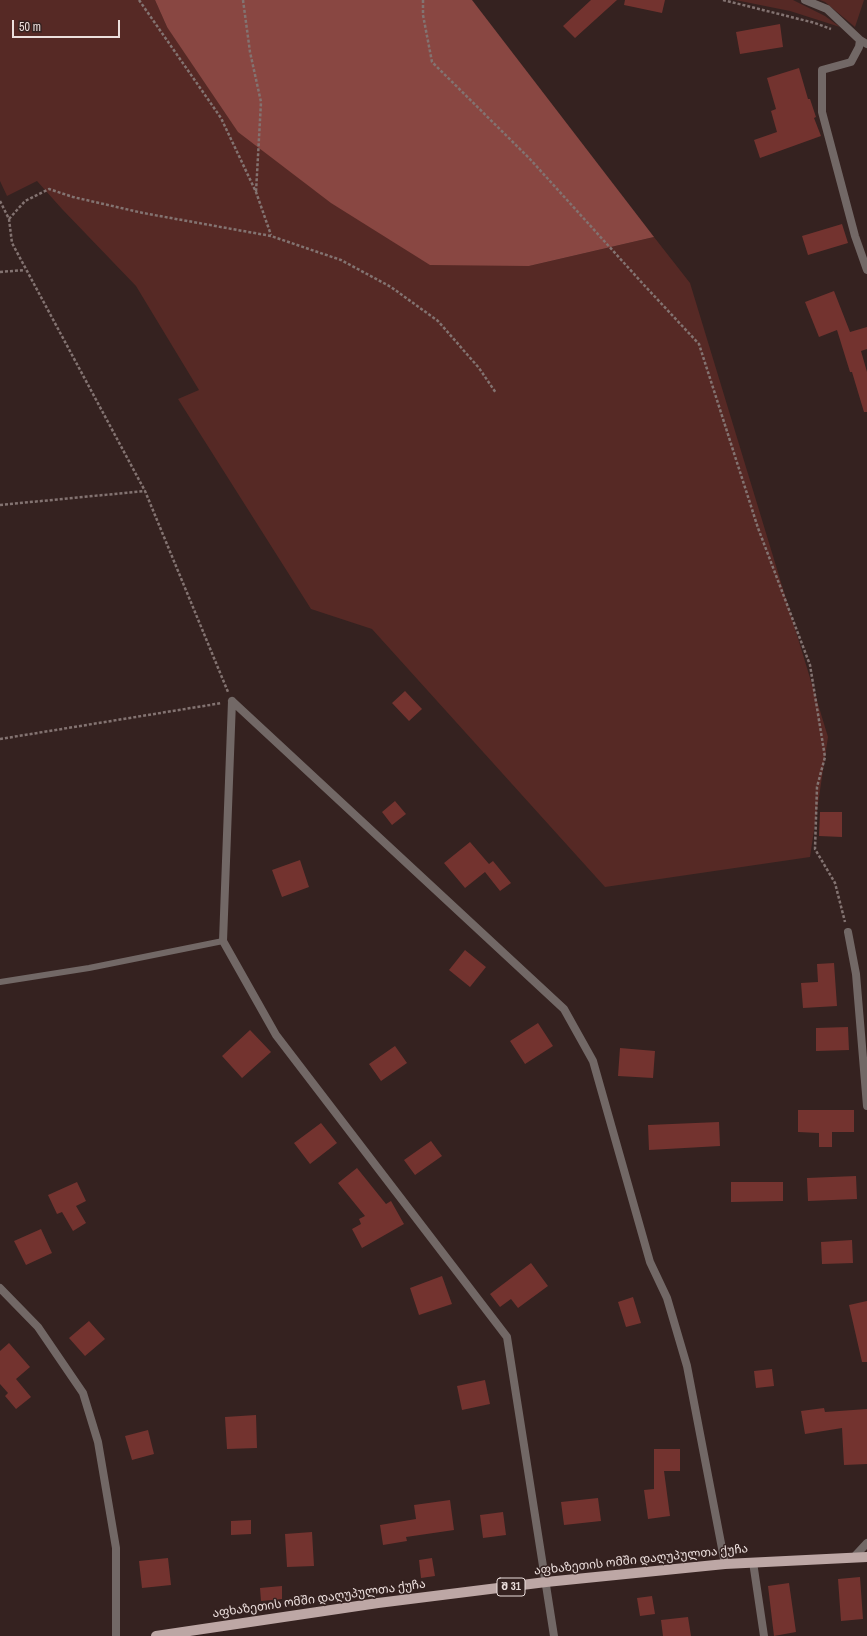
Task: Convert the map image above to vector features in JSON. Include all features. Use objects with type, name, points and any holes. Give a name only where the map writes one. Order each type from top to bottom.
[{"type":"main road","name":"აფხაზეთის ომში დაღუპულთა ქუჩა","points":[[156,1636],[378,1603],[546,1582],[725,1564],[867,1557]]},
{"type":"street","points":[[805,0],[827,9],[864,42],[859,47],[852,62],[822,70],[822,112],[855,236],[867,270]]},
{"type":"street","points":[[232,701],[223,941],[276,1035],[507,1337],[554,1636]]},
{"type":"street","points":[[232,701],[564,1009],[593,1061],[650,1262],[667,1298],[687,1366],[725,1564]]},
{"type":"street","points":[[848,932],[856,974],[867,1106]]},
{"type":"street","points":[[0,1288],[38,1326],[83,1393],[98,1442],[116,1548],[116,1636]]},
{"type":"street","points":[[854,1557],[867,1543]]},
{"type":"street","points":[[753,1562],[764,1636]]},
{"type":"lane","points":[[0,982],[89,968],[223,941]]},
{"type":"path","points":[[139,0],[221,118],[256,192],[271,236]]},
{"type":"path","points":[[243,0],[250,52],[261,102],[256,192]]},
{"type":"path","points":[[423,0],[423,15],[432,62],[529,158],[699,344],[758,528],[810,665],[825,757],[818,787],[815,849],[835,883],[848,932]]},
{"type":"path","points":[[723,0],[815,23],[838,31]]},
{"type":"path","points":[[9,219],[25,201],[49,189],[73,197],[143,213],[271,236],[341,260],[391,287],[438,321],[479,368],[496,393]]},
{"type":"path","points":[[0,200],[9,219],[12,243],[145,491],[232,701],[0,739]]},
{"type":"path","points":[[0,272],[26,270]]},
{"type":"path","points":[[0,506],[145,491]]},
{"type":"shaded area","points":[[0,0],[155,0],[167,27],[529,266],[654,237],[690,283],[828,737],[810,857],[605,887],[372,629],[311,609],[178,399],[199,390],[136,286],[37,181],[7,196],[0,181]]},
{"type":"shaded area","points":[[155,0],[472,0],[654,237],[529,266],[430,265],[331,203],[238,132],[167,27]]},
{"type":"shaded area","points":[[735,0],[793,0],[825,16],[840,27],[790,11]]},
{"type":"shaded area","points":[[820,0],[864,0],[855,27],[825,2]]},
{"type":"building","points":[[591,0],[617,0],[575,38],[563,26]]},
{"type":"building","points":[[625,0],[665,0],[662,13],[624,5]]},
{"type":"building","points":[[780,24],[783,47],[740,54],[736,32]]},
{"type":"building","points":[[799,68],[821,136],[760,158],[754,140],[777,132],[771,111],[776,109],[767,78]]},
{"type":"building","points":[[842,224],[848,243],[808,255],[802,236]]},
{"type":"building","points":[[834,291],[850,332],[867,327],[867,349],[861,351],[867,372],[867,412],[864,412],[837,330],[819,337],[805,302]]},
{"type":"building","points":[[405,691],[422,709],[409,721],[392,703]]},
{"type":"building","points":[[395,801],[406,814],[392,825],[382,812]]},
{"type":"building","points":[[820,812],[842,812],[842,837],[819,836]]},
{"type":"building","points":[[470,842],[489,864],[493,861],[511,883],[500,891],[485,872],[465,888],[444,863]]},
{"type":"building","points":[[300,860],[309,887],[282,897],[272,870]]},
{"type":"building","points":[[465,950],[486,967],[470,987],[449,970]]},
{"type":"building","points":[[834,963],[837,1006],[803,1008],[801,983],[818,982],[817,964]]},
{"type":"building","points":[[538,1023],[553,1046],[525,1064],[510,1041]]},
{"type":"building","points":[[848,1027],[849,1050],[816,1051],[816,1028]]},
{"type":"building","points":[[250,1030],[271,1052],[242,1078],[222,1056]]},
{"type":"building","points":[[395,1046],[407,1063],[381,1081],[369,1064]]},
{"type":"building","points":[[620,1048],[655,1051],[653,1078],[618,1076]]},
{"type":"building","points":[[798,1110],[854,1110],[854,1132],[832,1132],[832,1147],[819,1147],[819,1133],[798,1132]]},
{"type":"building","points":[[719,1122],[720,1146],[649,1150],[648,1125]]},
{"type":"building","points":[[321,1123],[337,1143],[310,1164],[294,1143]]},
{"type":"building","points":[[431,1141],[442,1156],[415,1175],[404,1160]]},
{"type":"building","points":[[357,1168],[386,1204],[391,1201],[404,1224],[362,1248],[352,1229],[361,1224],[359,1219],[365,1216],[338,1183]]},
{"type":"building","points":[[856,1176],[857,1199],[808,1201],[807,1178]]},
{"type":"building","points":[[77,1182],[86,1201],[76,1206],[86,1223],[73,1231],[62,1212],[57,1214],[48,1195]]},
{"type":"building","points":[[731,1182],[783,1182],[783,1201],[731,1202]]},
{"type":"building","points":[[41,1229],[52,1253],[26,1265],[14,1241]]},
{"type":"building","points":[[852,1240],[853,1263],[822,1264],[821,1242]]},
{"type":"building","points":[[531,1263],[548,1286],[518,1308],[511,1299],[500,1307],[490,1294]]},
{"type":"building","points":[[442,1276],[452,1304],[419,1315],[410,1288]]},
{"type":"building","points":[[633,1297],[641,1323],[626,1327],[618,1302]]},
{"type":"building","points":[[867,1301],[867,1362],[862,1362],[849,1305]]},
{"type":"building","points":[[89,1321],[105,1339],[85,1356],[69,1338]]},
{"type":"building","points":[[9,1343],[30,1367],[16,1379],[31,1397],[16,1409],[5,1396],[8,1393],[0,1384],[0,1351]]},
{"type":"building","points":[[772,1369],[774,1386],[756,1388],[754,1371]]},
{"type":"building","points":[[485,1380],[490,1404],[462,1410],[457,1386]]},
{"type":"building","points":[[824,1408],[825,1412],[867,1409],[867,1464],[844,1465],[842,1428],[805,1434],[801,1411]]},
{"type":"building","points":[[256,1415],[257,1448],[227,1449],[225,1417]]},
{"type":"building","points":[[148,1430],[154,1454],[132,1460],[125,1436]]},
{"type":"building","points":[[654,1449],[680,1449],[680,1471],[664,1471],[670,1516],[648,1519],[644,1490],[654,1489]]},
{"type":"building","points":[[598,1498],[601,1521],[564,1525],[561,1502]]},
{"type":"building","points":[[450,1500],[454,1530],[406,1537],[407,1541],[383,1545],[380,1525],[416,1519],[414,1505]]},
{"type":"building","points":[[503,1512],[506,1535],[483,1538],[480,1515]]},
{"type":"building","points":[[251,1520],[251,1534],[231,1535],[231,1521]]},
{"type":"building","points":[[312,1532],[314,1566],[287,1567],[285,1534]]},
{"type":"building","points":[[168,1558],[171,1585],[142,1588],[139,1561]]},
{"type":"building","points":[[432,1558],[435,1576],[421,1578],[419,1560]]},
{"type":"building","points":[[860,1577],[863,1619],[841,1621],[838,1579]]},
{"type":"building","points":[[789,1583],[796,1632],[774,1636],[768,1586]]},
{"type":"building","points":[[282,1586],[282,1599],[261,1601],[260,1588]]},
{"type":"building","points":[[652,1596],[655,1614],[640,1616],[637,1598]]},
{"type":"building","points":[[688,1617],[691,1636],[663,1636],[661,1620]]}]
